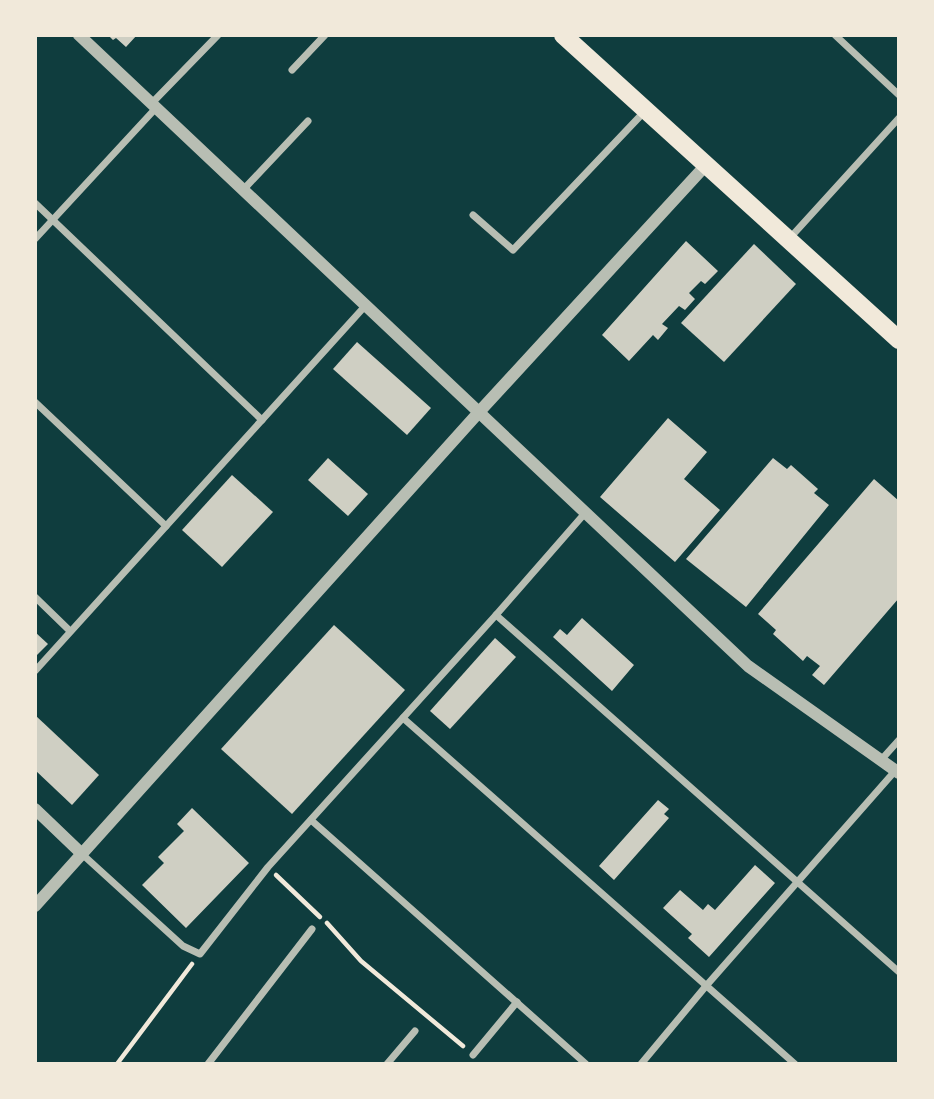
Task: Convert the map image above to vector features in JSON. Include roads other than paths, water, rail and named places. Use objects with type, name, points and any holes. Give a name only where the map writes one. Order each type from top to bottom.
[{"type":"highway","points":[[563,35],[899,340]]},
{"type":"street","points":[[79,35],[748,666],[897,772],[797,882],[641,1064]]},
{"type":"street","points":[[35,239],[218,35]]},
{"type":"street","points":[[292,70],[325,35]]},
{"type":"street","points":[[835,35],[899,95]]},
{"type":"street","points":[[473,215],[513,250],[646,110]]},
{"type":"street","points":[[788,240],[899,118]]},
{"type":"street","points":[[243,190],[308,121]]},
{"type":"street","points":[[35,906],[480,411],[706,165]]},
{"type":"street","points":[[35,203],[262,420]]},
{"type":"street","points":[[35,671],[366,305]]},
{"type":"street","points":[[35,402],[166,526]]},
{"type":"street","points":[[35,809],[183,946],[200,954],[268,867],[586,512]]},
{"type":"street","points":[[35,597],[70,631]]},
{"type":"street","points":[[496,615],[899,972]]},
{"type":"street","points":[[404,718],[795,1064]]},
{"type":"street","points":[[881,760],[899,740]]},
{"type":"street","points":[[311,820],[586,1064]]},
{"type":"street","points":[[208,1064],[312,929]]},
{"type":"street","points":[[473,1055],[517,1002]]},
{"type":"street","points":[[387,1064],[415,1031]]}]
